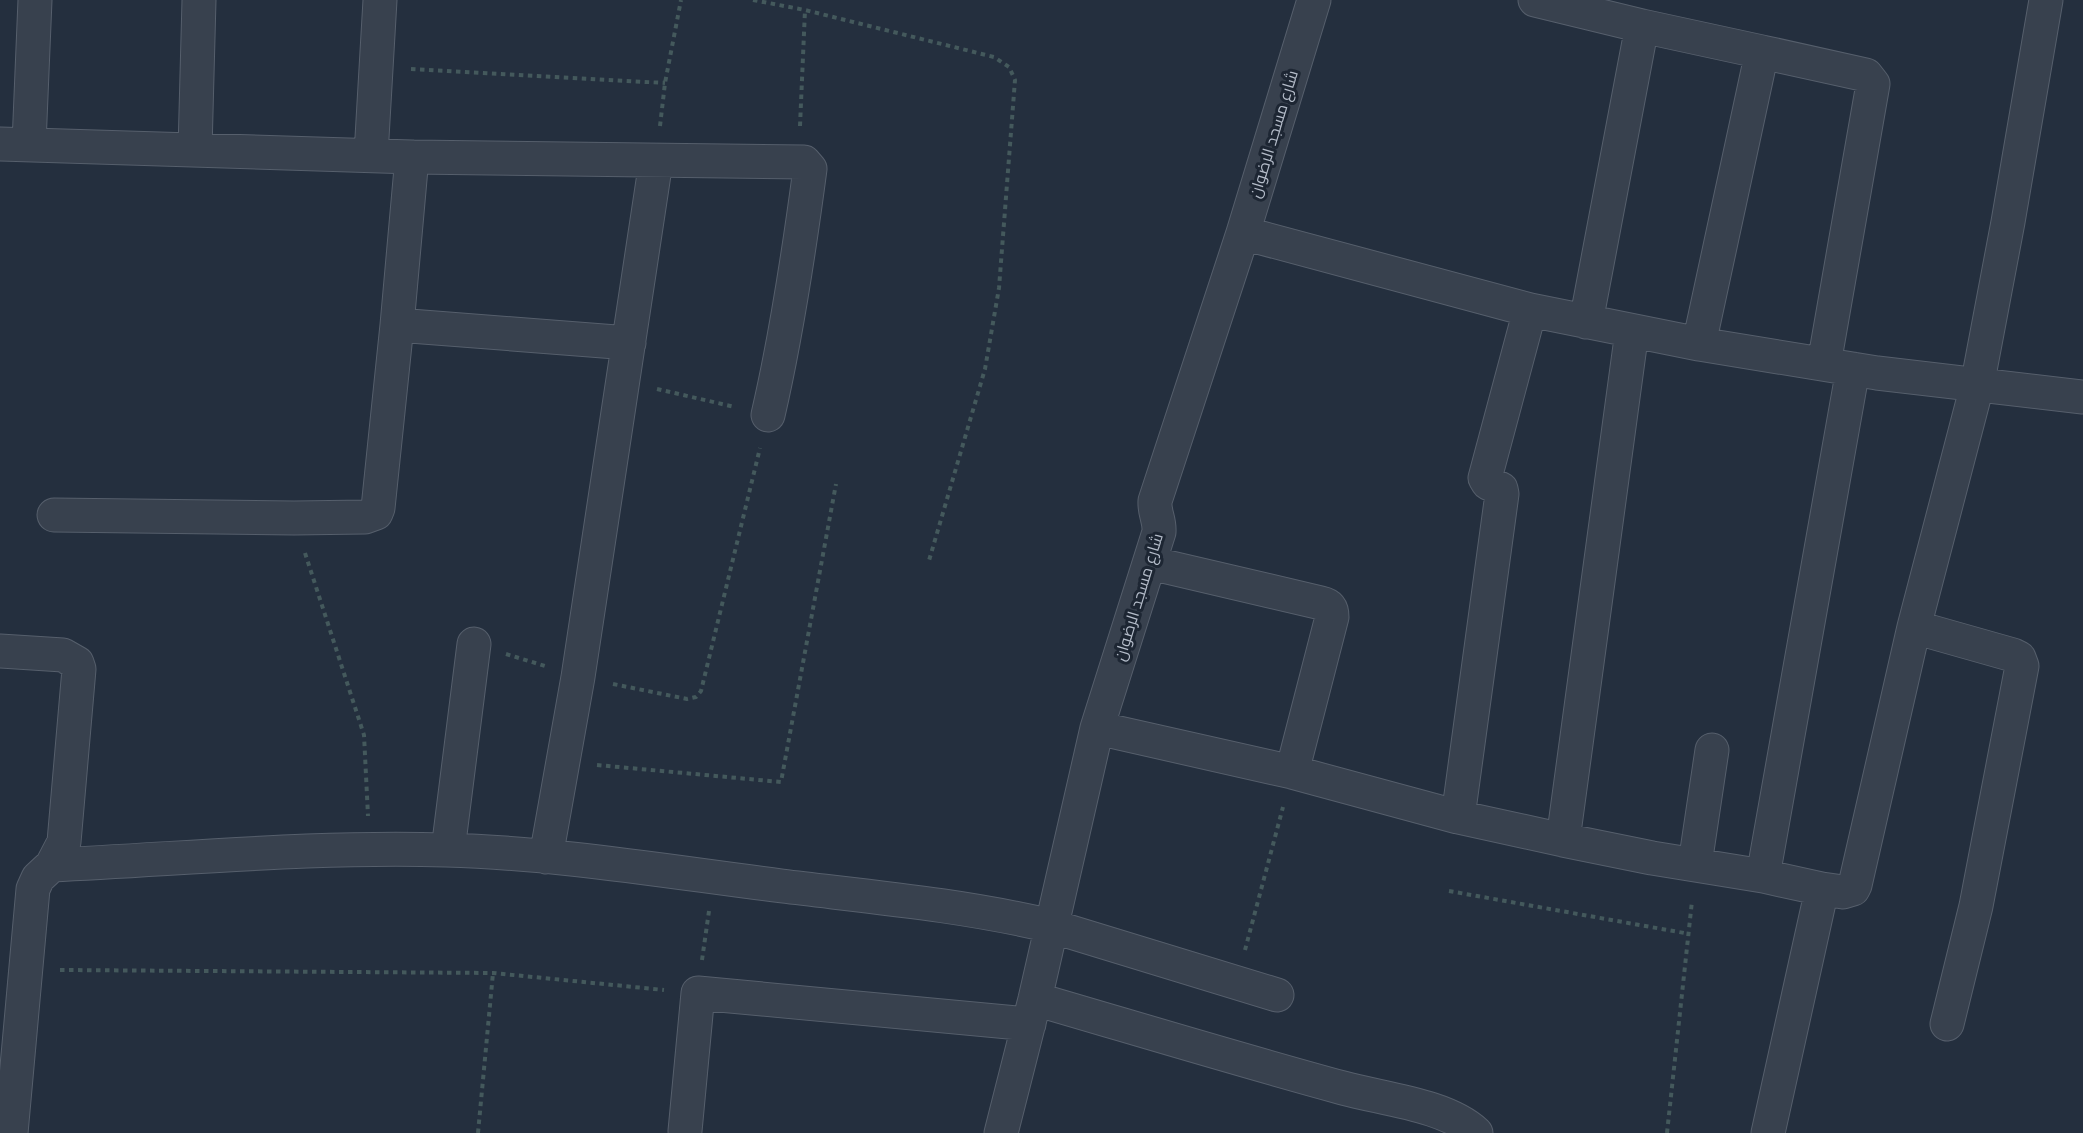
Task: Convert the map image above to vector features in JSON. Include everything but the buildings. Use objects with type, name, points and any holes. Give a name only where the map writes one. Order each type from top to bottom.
[{"type":"street","points":[[35,0],[15,144],[412,157],[804,162],[810,169],[798,259],[788,322],[768,415]]},
{"type":"street","points":[[195,150],[199,0]]},
{"type":"street","points":[[371,155],[380,0]]},
{"type":"street","name":"شارع مسجد الرضوان","points":[[1001,1133],[1032,1011],[1097,728],[1150,563],[1159,526],[1155,514],[1155,501],[1243,233],[1314,0]]},
{"type":"street","points":[[1535,0],[1866,75],[1873,84],[1839,367],[1763,876]]},
{"type":"street","points":[[1097,728],[1292,772],[1458,816],[1563,840],[1763,876],[1822,889],[1843,892],[1853,889],[1914,627],[1977,386],[2046,0]]},
{"type":"street","points":[[1586,322],[1642,26]]},
{"type":"street","points":[[1699,344],[1762,52]]},
{"type":"street","points":[[54,515],[294,518],[365,517],[376,513],[397,325],[412,157]]},
{"type":"street","points":[[546,857],[578,677],[656,160]]},
{"type":"street","points":[[1243,233],[1530,310],[1632,331],[1839,367],[1977,386],[2083,397]]},
{"type":"street","points":[[1458,816],[1502,494],[1501,489],[1485,482],[1485,478],[1530,310]]},
{"type":"street","points":[[397,325],[629,343]]},
{"type":"street","points":[[1563,840],[1632,331]]},
{"type":"street","points":[[1150,563],[1321,603],[1332,609],[1332,617],[1292,772]]},
{"type":"street","points":[[1914,627],[2013,655],[2019,658],[2022,666],[1976,906],[1947,1024]]},
{"type":"street","points":[[448,850],[474,644]]},
{"type":"street","points":[[0,651],[63,655],[77,663],[79,669],[63,842],[52,865],[38,878],[33,889],[10,1133]]},
{"type":"street","points":[[1695,864],[1712,750]]},
{"type":"street","points":[[52,865],[369,849],[448,850],[546,857],[937,904],[1051,926],[1277,995]]},
{"type":"street","points":[[1768,1133],[1822,889]]},
{"type":"street","points":[[685,1131],[698,993],[1032,1011],[1438,1111],[1468,1130]]},
{"type":"path","points":[[656,160],[665,83],[681,0]]},
{"type":"path","points":[[753,0],[805,10],[994,57],[1009,67],[1014,80],[999,288],[985,369],[928,564]]},
{"type":"path","points":[[798,161],[805,10]]},
{"type":"path","points":[[376,67],[665,83]]},
{"type":"path","points":[[474,644],[578,677],[687,699],[696,697],[701,691],[768,415],[623,382]]},
{"type":"path","points":[[563,762],[781,782],[836,484]]},
{"type":"path","points":[[294,518],[364,735],[369,849]]},
{"type":"path","points":[[1236,983],[1292,772]]},
{"type":"path","points":[[26,970],[494,973],[698,993],[713,878]]},
{"type":"path","points":[[1449,891],[1690,934],[1667,1133]]},
{"type":"path","points":[[478,1133],[494,973]]}]
